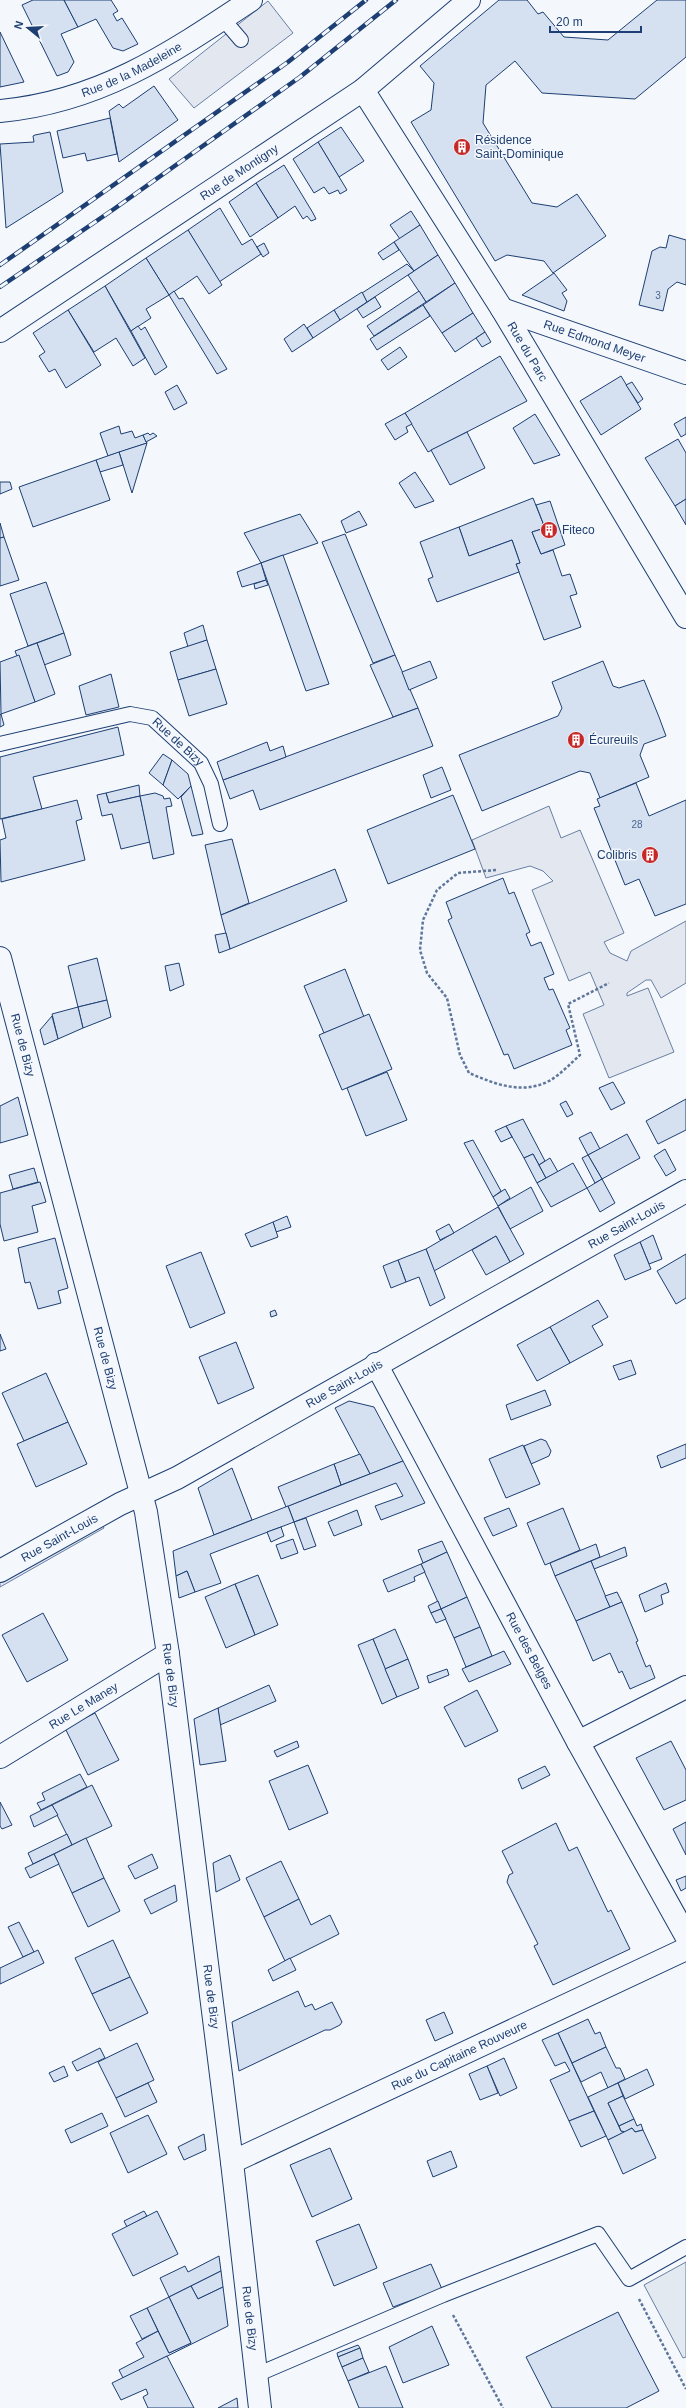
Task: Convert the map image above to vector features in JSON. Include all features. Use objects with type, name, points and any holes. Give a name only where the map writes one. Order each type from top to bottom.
[{"type":"street","name":"Rue de la Madeleine","points":[[0,111],[35,108],[102,87],[181,47],[251,0]]},
{"type":"street","name":"Rue de Montigny","points":[[0,330],[364,90],[469,0]]},
{"type":"street","name":"Rue du Parc","points":[[364,90],[502,309],[686,617]]},
{"type":"street","name":"Rue Edmond Meyer","points":[[502,309],[686,373]]},
{"type":"street","name":"Rue de Bizy","points":[[0,958],[143,1494],[168,1654],[232,2162],[260,2408]]},
{"type":"street","name":"Rue Saint-Louis","points":[[0,1571],[120,1504],[176,1478],[376,1364],[686,1191]]},
{"type":"street","name":"Rue des Belges","points":[[376,1364],[578,1742],[686,1936]]},
{"type":"street","name":"Rue Le Maney","points":[[0,1757],[168,1654]]},
{"type":"street","points":[[578,1742],[686,1687]]},
{"type":"street","name":"Rue du Capitaine Rouveure","points":[[232,2162],[686,1948]]},
{"type":"lane","points":[[223,18],[241,40]]},
{"type":"lane","name":"Rue de Bizy","points":[[0,744],[130,714],[152,718],[201,763],[211,784],[220,824]]},
{"type":"lane","points":[[256,2375],[442,2295],[598,2234],[629,2279],[686,2247]]},
{"type":"path","points":[[496,870],[458,873],[437,890],[423,920],[420,950],[427,974],[447,998],[460,1055],[469,1073],[494,1084],[518,1089],[549,1081],[580,1055],[568,1004],[609,983]]},
{"type":"path","points":[[629,2279],[686,2389]]},
{"type":"path","points":[[442,2295],[503,2408]]},
{"type":"shaded area","points":[[268,1],[293,33],[194,108],[169,79]]},
{"type":"shaded area","points":[[549,806],[561,838],[580,830],[624,933],[604,942],[610,953],[627,961],[631,951],[686,921],[686,983],[661,998],[651,980],[646,980],[627,993],[627,996],[648,988],[674,1052],[609,1078],[583,1014],[604,1005],[590,972],[569,981],[532,890],[553,881],[543,871],[530,866],[486,878],[472,840]]},
{"type":"shaded area","points":[[100,1521],[104,1528],[0,1587],[0,1576]]},
{"type":"shaded area","points":[[686,2262],[686,2357],[683,2358],[644,2285]]},
{"type":"building","points":[[33,0],[64,0],[78,27],[61,34],[74,62],[68,72],[57,76],[22,5]]},
{"type":"building","points":[[64,0],[111,0],[118,11],[113,14],[117,21],[122,18],[138,44],[123,51],[113,48],[96,19],[78,27]]},
{"type":"building","name":"Résidence Saint-Dominique","points":[[499,0],[527,0],[538,14],[543,12],[564,37],[608,40],[657,0],[686,0],[686,57],[635,99],[542,93],[515,61],[486,85],[483,123],[532,203],[557,207],[577,194],[606,236],[553,273],[544,261],[507,255],[495,261],[411,122],[431,110],[434,83],[420,66]]},
{"type":"building","points":[[0,32],[24,82],[0,87]]},
{"type":"building","points":[[154,86],[178,120],[119,162],[109,111],[119,104],[123,108]]},
{"type":"building","points":[[110,118],[117,154],[87,161],[85,153],[63,158],[57,131]]},
{"type":"building","points":[[341,127],[364,161],[339,177],[318,142]]},
{"type":"building","points":[[50,132],[63,192],[6,228],[0,144],[34,142],[33,136]]},
{"type":"building","points":[[318,142],[347,190],[340,194],[338,190],[329,194],[324,187],[314,193],[293,159]]},
{"type":"building","points":[[284,165],[316,219],[311,221],[307,216],[303,219],[295,206],[278,218],[256,183]]},
{"type":"building","points":[[256,183],[278,218],[250,237],[229,202]]},
{"type":"building","points":[[220,208],[242,245],[252,239],[261,254],[219,282],[188,230]]},
{"type":"building","points":[[411,211],[420,225],[400,239],[390,225]]},
{"type":"building","points":[[420,225],[438,255],[414,271],[394,242]]},
{"type":"building","points":[[188,230],[222,285],[209,294],[197,276],[169,295],[146,258]]},
{"type":"building","points":[[669,235],[686,240],[686,285],[677,282],[668,289],[663,311],[639,305],[652,251],[660,247],[666,248]]},
{"type":"building","points":[[394,242],[399,250],[383,260],[378,253]]},
{"type":"building","points":[[264,243],[269,253],[263,257],[257,247]]},
{"type":"building","points":[[438,255],[455,283],[426,302],[408,275]]},
{"type":"building","points":[[146,258],[169,295],[146,309],[151,318],[131,331],[105,286]]},
{"type":"building","points":[[407,264],[414,271],[367,302],[362,293]]},
{"type":"building","points":[[554,273],[567,290],[562,293],[567,301],[564,311],[522,295]]},
{"type":"building","points":[[455,283],[473,313],[442,333],[423,305]]},
{"type":"building","points":[[105,286],[145,358],[133,366],[116,338],[94,352],[68,310]]},
{"type":"building","points":[[174,291],[179,299],[183,298],[227,369],[217,374],[169,295]]},
{"type":"building","points":[[419,291],[426,302],[374,336],[367,326]]},
{"type":"building","points":[[362,292],[367,302],[340,320],[334,310]]},
{"type":"building","points":[[375,297],[381,307],[363,318],[357,309]]},
{"type":"building","points":[[423,305],[430,316],[377,350],[370,339]]},
{"type":"building","points":[[68,310],[101,365],[66,388],[55,369],[49,372],[39,356],[45,352],[33,333]]},
{"type":"building","points":[[334,310],[340,320],[313,338],[307,328]]},
{"type":"building","points":[[473,313],[485,332],[455,352],[442,333]]},
{"type":"building","points":[[304,324],[313,338],[292,352],[284,339]]},
{"type":"building","points":[[138,326],[141,330],[145,327],[167,367],[155,375],[131,331]]},
{"type":"building","points":[[485,332],[491,342],[482,347],[476,338]]},
{"type":"building","points":[[400,347],[407,357],[388,370],[381,360]]},
{"type":"building","points":[[500,356],[527,401],[428,452],[405,413]]},
{"type":"building","points":[[621,376],[641,409],[601,435],[580,401]]},
{"type":"building","points":[[632,382],[643,399],[638,403],[626,385]]},
{"type":"building","points":[[177,385],[187,403],[174,410],[165,392]]},
{"type":"building","points":[[405,413],[412,424],[406,427],[408,432],[395,440],[385,424]]},
{"type":"building","points":[[535,414],[560,455],[534,464],[513,428]]},
{"type":"building","points":[[686,417],[686,434],[681,437],[674,424]]},
{"type":"building","points":[[119,426],[121,434],[132,431],[135,438],[143,435],[147,443],[108,456],[100,433]]},
{"type":"building","points":[[467,432],[485,468],[450,485],[431,450]]},
{"type":"building","points":[[148,433],[150,435],[153,433],[157,436],[146,442],[143,435]]},
{"type":"building","points":[[678,439],[686,453],[686,499],[675,506],[645,458]]},
{"type":"building","points":[[147,443],[132,493],[119,452]]},
{"type":"building","points":[[119,452],[123,465],[100,472],[96,460]]},
{"type":"building","points":[[96,460],[110,500],[33,527],[19,487]]},
{"type":"building","points":[[415,472],[434,501],[415,508],[399,483]]},
{"type":"building","points":[[0,482],[10,482],[12,489],[0,494]]},
{"type":"building","points":[[533,498],[545,528],[532,532],[541,554],[553,550],[562,576],[570,574],[577,594],[570,596],[581,627],[544,640],[516,564],[520,563],[512,540],[469,556],[459,527]]},
{"type":"building","points":[[686,499],[686,525],[675,506]]},
{"type":"building","name":"Fiteco","points":[[550,501],[565,545],[541,554],[532,532],[545,528],[536,505]]},
{"type":"building","points":[[359,511],[367,525],[346,533],[341,521]]},
{"type":"building","points":[[300,514],[318,543],[261,563],[244,533]]},
{"type":"building","points":[[0,523],[4,537],[0,538]]},
{"type":"building","points":[[459,527],[469,556],[512,540],[520,563],[516,564],[519,572],[437,602],[428,579],[433,577],[420,542]]},
{"type":"building","points":[[345,534],[395,655],[373,663],[322,542]]},
{"type":"building","points":[[4,537],[19,580],[0,586],[0,538]]},
{"type":"building","points":[[283,555],[329,684],[306,691],[261,563]]},
{"type":"building","points":[[261,563],[266,580],[242,587],[237,572]]},
{"type":"building","points":[[266,580],[268,585],[255,589],[254,584]]},
{"type":"building","points":[[46,582],[64,633],[28,646],[10,594]]},
{"type":"building","points":[[203,625],[207,640],[188,647],[184,633]]},
{"type":"building","points":[[64,633],[71,655],[44,665],[37,643]]},
{"type":"building","points":[[207,640],[216,669],[178,680],[170,652]]},
{"type":"building","points":[[37,643],[55,694],[35,702],[15,651]]},
{"type":"building","points":[[19,655],[35,702],[1,714],[0,662]]},
{"type":"building","points":[[395,655],[418,708],[393,717],[370,665]]},
{"type":"building","points":[[430,661],[437,678],[409,690],[402,672]]},
{"type":"building","name":"Écureuils","points":[[603,661],[613,686],[619,688],[644,680],[659,717],[666,736],[644,744],[640,755],[649,777],[600,798],[590,773],[580,771],[482,811],[459,755],[558,716],[562,708],[552,682]]},
{"type":"building","points":[[216,669],[227,704],[189,716],[178,680]]},
{"type":"building","points":[[111,674],[119,707],[86,715],[79,686]]},
{"type":"building","points":[[418,708],[433,746],[260,810],[253,790],[230,799],[223,780]]},
{"type":"building","points":[[1,714],[4,725],[0,727],[0,715]]},
{"type":"building","points":[[118,727],[124,755],[33,777],[42,809],[0,819],[0,757]]},
{"type":"building","points":[[267,742],[270,751],[283,746],[286,757],[223,780],[217,762]]},
{"type":"building","points":[[163,754],[172,760],[163,785],[149,773]]},
{"type":"building","points":[[172,760],[188,774],[191,786],[178,799],[163,785]]},
{"type":"building","points":[[442,767],[451,790],[431,798],[423,775]]},
{"type":"building","name":"Colibris","points":[[636,783],[649,816],[686,800],[686,904],[655,916],[639,879],[625,885],[594,808],[600,806],[597,799]]},
{"type":"building","points":[[139,785],[140,796],[109,803],[106,793]]},
{"type":"building","points":[[191,786],[203,834],[192,836],[181,797]]},
{"type":"building","points":[[106,793],[109,803],[140,796],[150,842],[121,849],[112,814],[102,816],[97,795]]},
{"type":"building","points":[[155,793],[163,796],[164,799],[170,798],[172,806],[166,807],[174,854],[153,859],[140,796]]},
{"type":"building","points":[[453,795],[475,849],[388,884],[367,830]]},
{"type":"building","points":[[77,800],[82,819],[76,821],[85,860],[1,882],[0,840],[6,838],[2,819]]},
{"type":"building","points":[[232,839],[249,903],[221,915],[205,845]]},
{"type":"building","points":[[335,869],[347,901],[230,949],[221,915]]},
{"type":"building","points":[[503,878],[509,894],[514,892],[530,932],[526,934],[531,946],[541,942],[554,974],[544,978],[549,990],[553,989],[570,1028],[566,1030],[572,1045],[514,1069],[508,1054],[504,1055],[448,920],[452,918],[446,902]]},
{"type":"building","points":[[226,933],[230,949],[219,953],[215,935]]},
{"type":"building","points":[[97,958],[107,1000],[78,1007],[68,966]]},
{"type":"building","points":[[179,963],[184,985],[170,991],[165,966]]},
{"type":"building","points":[[345,969],[364,1017],[324,1033],[304,986]]},
{"type":"building","points":[[107,1000],[111,1017],[83,1028],[78,1007]]},
{"type":"building","points":[[78,1007],[83,1028],[58,1039],[52,1014]]},
{"type":"building","points":[[369,1014],[392,1069],[342,1090],[319,1035]]},
{"type":"building","points":[[52,1016],[58,1039],[44,1045],[40,1030]]},
{"type":"building","points":[[387,1072],[407,1120],[366,1136],[347,1088]]},
{"type":"building","points":[[613,1082],[625,1103],[611,1110],[599,1088]]},
{"type":"building","points":[[18,1097],[28,1135],[0,1143],[0,1106]]},
{"type":"building","points":[[686,1099],[686,1130],[658,1144],[646,1121]]},
{"type":"building","points":[[566,1101],[573,1114],[567,1117],[560,1104]]},
{"type":"building","points":[[523,1119],[545,1161],[539,1165],[533,1154],[524,1158],[506,1126]]},
{"type":"building","points":[[506,1126],[512,1137],[501,1142],[495,1131]]},
{"type":"building","points":[[591,1132],[600,1149],[588,1155],[579,1138]]},
{"type":"building","points":[[627,1134],[640,1158],[602,1179],[588,1155]]},
{"type":"building","points":[[473,1140],[501,1191],[493,1197],[464,1143]]},
{"type":"building","points":[[665,1149],[676,1170],[666,1176],[654,1156]]},
{"type":"building","points":[[533,1154],[546,1178],[537,1183],[524,1158]]},
{"type":"building","points":[[588,1155],[602,1179],[595,1183],[582,1158]]},
{"type":"building","points":[[550,1158],[558,1172],[546,1178],[539,1165]]},
{"type":"building","points":[[573,1163],[587,1188],[551,1207],[537,1183]]},
{"type":"building","points":[[34,1168],[38,1182],[13,1189],[9,1175]]},
{"type":"building","points":[[602,1179],[615,1203],[600,1212],[587,1188]]},
{"type":"building","points":[[40,1182],[46,1202],[32,1206],[38,1232],[4,1241],[0,1224],[0,1193]]},
{"type":"building","points":[[531,1187],[543,1211],[510,1229],[498,1206]]},
{"type":"building","points":[[505,1189],[510,1198],[498,1206],[493,1197]]},
{"type":"building","points":[[498,1207],[524,1254],[510,1262],[496,1236],[434,1271],[426,1249]]},
{"type":"building","points":[[287,1216],[291,1227],[276,1232],[273,1222]]},
{"type":"building","points":[[273,1222],[278,1237],[251,1247],[245,1234]]},
{"type":"building","points":[[449,1224],[454,1233],[440,1240],[436,1231]]},
{"type":"building","points":[[653,1235],[662,1259],[649,1264],[640,1242]]},
{"type":"building","points":[[496,1236],[510,1262],[486,1275],[472,1250]]},
{"type":"building","points":[[55,1238],[68,1288],[58,1291],[61,1303],[38,1309],[30,1282],[25,1283],[18,1248]]},
{"type":"building","points":[[640,1242],[651,1269],[625,1280],[614,1255]]},
{"type":"building","points":[[426,1249],[445,1298],[430,1306],[419,1277],[406,1282],[398,1260]]},
{"type":"building","points":[[201,1252],[225,1313],[190,1328],[166,1266]]},
{"type":"building","points":[[686,1254],[686,1298],[676,1304],[657,1271]]},
{"type":"building","points":[[398,1260],[406,1282],[391,1288],[383,1266]]},
{"type":"building","points":[[598,1300],[608,1317],[592,1326],[603,1345],[570,1363],[550,1327]]},
{"type":"building","points":[[275,1310],[277,1315],[271,1317],[270,1312]]},
{"type":"building","points":[[550,1327],[570,1363],[537,1381],[517,1345]]},
{"type":"building","points":[[0,1334],[6,1349],[0,1351]]},
{"type":"building","points":[[236,1342],[254,1388],[218,1404],[199,1357]]},
{"type":"building","points":[[631,1360],[636,1374],[619,1380],[613,1366]]},
{"type":"building","points":[[46,1373],[68,1422],[24,1441],[2,1393]]},
{"type":"building","points":[[545,1390],[551,1405],[511,1420],[506,1405]]},
{"type":"building","points":[[349,1401],[374,1407],[403,1461],[370,1474],[335,1408]]},
{"type":"building","points":[[68,1422],[87,1464],[36,1487],[17,1444]]},
{"type":"building","points":[[541,1439],[546,1441],[551,1451],[549,1456],[531,1464],[524,1446]]},
{"type":"building","points":[[686,1444],[686,1458],[661,1468],[657,1456]]},
{"type":"building","points":[[523,1445],[540,1484],[506,1498],[489,1459]]},
{"type":"building","points":[[360,1454],[370,1474],[341,1485],[334,1464]]},
{"type":"building","points":[[403,1461],[425,1503],[381,1520],[375,1506],[403,1496],[396,1483],[294,1522],[288,1506]]},
{"type":"building","points":[[334,1464],[341,1485],[286,1507],[278,1487]]},
{"type":"building","points":[[232,1468],[252,1520],[214,1535],[198,1488]]},
{"type":"building","points":[[288,1506],[294,1522],[210,1554],[221,1583],[195,1592],[187,1571],[176,1576],[173,1551]]},
{"type":"building","points":[[509,1508],[517,1526],[493,1536],[484,1518]]},
{"type":"building","points":[[563,1508],[580,1550],[545,1565],[527,1523]]},
{"type":"building","points":[[357,1510],[362,1525],[334,1536],[328,1522]]},
{"type":"building","points":[[306,1518],[316,1546],[304,1550],[294,1522]]},
{"type":"building","points":[[281,1527],[284,1536],[271,1542],[267,1532]]},
{"type":"building","points":[[293,1539],[298,1553],[281,1559],[276,1545]]},
{"type":"building","points":[[442,1541],[447,1552],[423,1563],[418,1550]]},
{"type":"building","points":[[596,1544],[600,1557],[555,1576],[550,1563]]},
{"type":"building","points":[[625,1547],[627,1556],[594,1569],[591,1561]]},
{"type":"building","points":[[447,1552],[467,1597],[441,1609],[421,1564]]},
{"type":"building","points":[[591,1561],[610,1607],[576,1621],[555,1576]]},
{"type":"building","points":[[421,1564],[425,1572],[414,1577],[415,1581],[388,1592],[383,1580]]},
{"type":"building","points":[[187,1571],[195,1592],[179,1598],[176,1576]]},
{"type":"building","points":[[258,1575],[278,1625],[255,1635],[235,1584]]},
{"type":"building","points":[[666,1583],[669,1592],[661,1595],[663,1604],[645,1612],[639,1595]]},
{"type":"building","points":[[235,1584],[255,1635],[226,1648],[205,1597]]},
{"type":"building","points":[[617,1592],[622,1602],[610,1607],[605,1596]]},
{"type":"building","points":[[467,1597],[480,1627],[454,1638],[441,1609]]},
{"type":"building","points":[[438,1601],[441,1609],[431,1613],[428,1606]]},
{"type":"building","points":[[622,1602],[638,1641],[636,1642],[646,1667],[650,1665],[655,1678],[630,1689],[622,1671],[619,1673],[610,1653],[593,1661],[576,1621]]},
{"type":"building","points":[[441,1609],[446,1619],[436,1623],[431,1613]]},
{"type":"building","points":[[43,1613],[68,1660],[27,1682],[2,1635]]},
{"type":"building","points":[[480,1627],[492,1656],[466,1667],[454,1638]]},
{"type":"building","points":[[395,1629],[408,1659],[385,1669],[373,1639]]},
{"type":"building","points":[[373,1639],[397,1697],[382,1704],[358,1645]]},
{"type":"building","points":[[504,1651],[511,1664],[469,1682],[462,1669]]},
{"type":"building","points":[[408,1659],[419,1688],[397,1697],[385,1669]]},
{"type":"building","points":[[447,1669],[449,1675],[429,1683],[427,1676]]},
{"type":"building","points":[[269,1685],[276,1701],[220,1725],[218,1708]]},
{"type":"building","points":[[477,1690],[498,1731],[465,1747],[444,1707]]},
{"type":"building","points":[[218,1708],[226,1761],[200,1765],[194,1719]]},
{"type":"building","points":[[95,1713],[119,1760],[88,1775],[65,1728]]},
{"type":"building","points":[[297,1741],[299,1747],[277,1757],[274,1751]]},
{"type":"building","points":[[671,1741],[686,1770],[686,1800],[664,1810],[636,1758]]},
{"type":"building","points":[[308,1765],[328,1813],[289,1830],[269,1781]]},
{"type":"building","points":[[545,1766],[550,1775],[522,1789],[518,1779]]},
{"type":"building","points":[[80,1774],[87,1787],[41,1810],[37,1803],[45,1800],[42,1793]]},
{"type":"building","points":[[92,1785],[112,1826],[72,1845],[52,1805]]},
{"type":"building","points":[[0,1802],[12,1825],[2,1829],[0,1826]]},
{"type":"building","points":[[52,1805],[58,1815],[34,1827],[30,1816]]},
{"type":"building","points":[[686,1822],[686,1855],[673,1829]]},
{"type":"building","points":[[556,1823],[569,1851],[577,1847],[608,1912],[611,1910],[630,1949],[553,1985],[534,1946],[538,1944],[507,1882],[509,1875],[513,1873],[502,1851]]},
{"type":"building","points":[[67,1834],[72,1845],[33,1864],[28,1853]]},
{"type":"building","points":[[86,1838],[104,1878],[72,1893],[54,1854]]},
{"type":"building","points":[[54,1854],[59,1864],[30,1878],[25,1868]]},
{"type":"building","points":[[152,1854],[158,1868],[135,1879],[128,1866]]},
{"type":"building","points":[[230,1855],[240,1880],[216,1892],[213,1863]]},
{"type":"building","points":[[281,1861],[299,1899],[264,1917],[246,1878]]},
{"type":"building","points":[[686,1876],[686,1888],[681,1891],[676,1880]]},
{"type":"building","points":[[104,1878],[120,1911],[88,1927],[72,1893]]},
{"type":"building","points":[[175,1885],[177,1901],[151,1914],[144,1900]]},
{"type":"building","points":[[299,1899],[311,1925],[330,1915],[339,1934],[285,1961],[264,1917]]},
{"type":"building","points":[[19,1922],[34,1952],[23,1957],[8,1927]]},
{"type":"building","points":[[113,1940],[130,1977],[92,1994],[75,1958]]},
{"type":"building","points":[[38,1950],[44,1963],[0,1984],[0,1968]]},
{"type":"building","points":[[290,1958],[296,1970],[273,1981],[268,1970]]},
{"type":"building","points":[[130,1977],[148,2013],[110,2031],[92,1994]]},
{"type":"building","points":[[298,1991],[305,2007],[312,2004],[315,2010],[332,2002],[342,2022],[340,2025],[330,2030],[325,2030],[239,2071],[232,2022]]},
{"type":"building","points":[[444,2012],[453,2033],[435,2041],[426,2020]]},
{"type":"building","points":[[588,2019],[595,2034],[600,2032],[606,2047],[572,2063],[558,2033]]},
{"type":"building","points":[[558,2033],[594,2111],[569,2121],[550,2080],[570,2071],[565,2062],[555,2066],[542,2040]]},
{"type":"building","points":[[137,2043],[154,2080],[116,2098],[98,2062]]},
{"type":"building","points":[[606,2047],[616,2068],[620,2068],[625,2079],[608,2088],[601,2072],[581,2082],[572,2063]]},
{"type":"building","points":[[100,2048],[105,2058],[77,2071],[72,2062]]},
{"type":"building","points":[[504,2058],[517,2088],[500,2096],[487,2066]]},
{"type":"building","points":[[64,2066],[68,2076],[54,2082],[49,2073]]},
{"type":"building","points":[[487,2066],[498,2093],[480,2100],[469,2074]]},
{"type":"building","points":[[647,2069],[654,2085],[625,2099],[618,2083]]},
{"type":"building","points":[[148,2083],[157,2102],[125,2117],[116,2098]]},
{"type":"building","points":[[618,2083],[623,2096],[608,2103],[621,2131],[625,2132],[608,2140],[588,2097]]},
{"type":"building","points":[[623,2096],[634,2119],[619,2126],[608,2103]]},
{"type":"building","points":[[594,2111],[606,2136],[581,2147],[569,2121]]},
{"type":"building","points":[[102,2113],[108,2126],[71,2143],[65,2130]]},
{"type":"building","points":[[148,2115],[167,2154],[128,2173],[110,2133]]},
{"type":"building","points":[[634,2119],[637,2126],[641,2124],[643,2130],[635,2132],[632,2128],[625,2132],[621,2131],[619,2126]]},
{"type":"building","points":[[632,2128],[635,2132],[643,2130],[656,2158],[623,2174],[608,2140]]},
{"type":"building","points":[[204,2134],[206,2150],[184,2160],[178,2147]]},
{"type":"building","points":[[330,2148],[352,2199],[312,2217],[290,2165]]},
{"type":"building","points":[[451,2151],[457,2167],[433,2177],[427,2161]]},
{"type":"building","points":[[144,2211],[147,2216],[127,2227],[124,2221]]},
{"type":"building","points":[[157,2211],[178,2254],[133,2276],[112,2234]]},
{"type":"building","points":[[359,2224],[377,2268],[334,2286],[316,2241]]},
{"type":"building","points":[[219,2256],[221,2271],[169,2297],[160,2278],[185,2266],[188,2272]]},
{"type":"building","points":[[431,2264],[442,2289],[393,2307],[383,2283]]},
{"type":"building","points":[[221,2271],[223,2287],[198,2299],[191,2286]]},
{"type":"building","points":[[191,2286],[198,2299],[223,2287],[228,2326],[123,2378],[119,2370],[144,2357],[136,2343],[158,2331],[169,2353],[191,2343],[169,2297]]},
{"type":"building","points":[[169,2297],[191,2343],[169,2353],[147,2308]]},
{"type":"building","points":[[147,2308],[158,2331],[142,2339],[130,2316]]},
{"type":"building","points":[[618,2312],[659,2391],[626,2408],[552,2408],[526,2357]]},
{"type":"building","points":[[432,2326],[449,2365],[403,2383],[389,2347]]},
{"type":"building","points":[[358,2345],[360,2348],[338,2357],[337,2353]]},
{"type":"building","points":[[360,2348],[363,2358],[342,2367],[338,2357]]},
{"type":"building","points":[[167,2356],[194,2408],[148,2408],[143,2397],[148,2394],[146,2389],[121,2400],[112,2383]]},
{"type":"building","points":[[363,2358],[369,2372],[348,2381],[342,2367]]},
{"type":"building","points":[[386,2366],[403,2408],[359,2408],[348,2381]]},
{"type":"building","points":[[237,2398],[238,2408],[218,2408]]},
{"type":"railway","points":[[0,265],[288,62],[366,0]]},
{"type":"railway","points":[[0,287],[114,209],[300,77],[396,0]]},
{"type":"place","name":"Résidence Saint-Dominique","points":[[462,147]]},
{"type":"place","name":"Fiteco","points":[[549,530]]},
{"type":"place","name":"Écureuils","points":[[576,740]]},
{"type":"place","name":"Colibris","points":[[650,855]]}]
